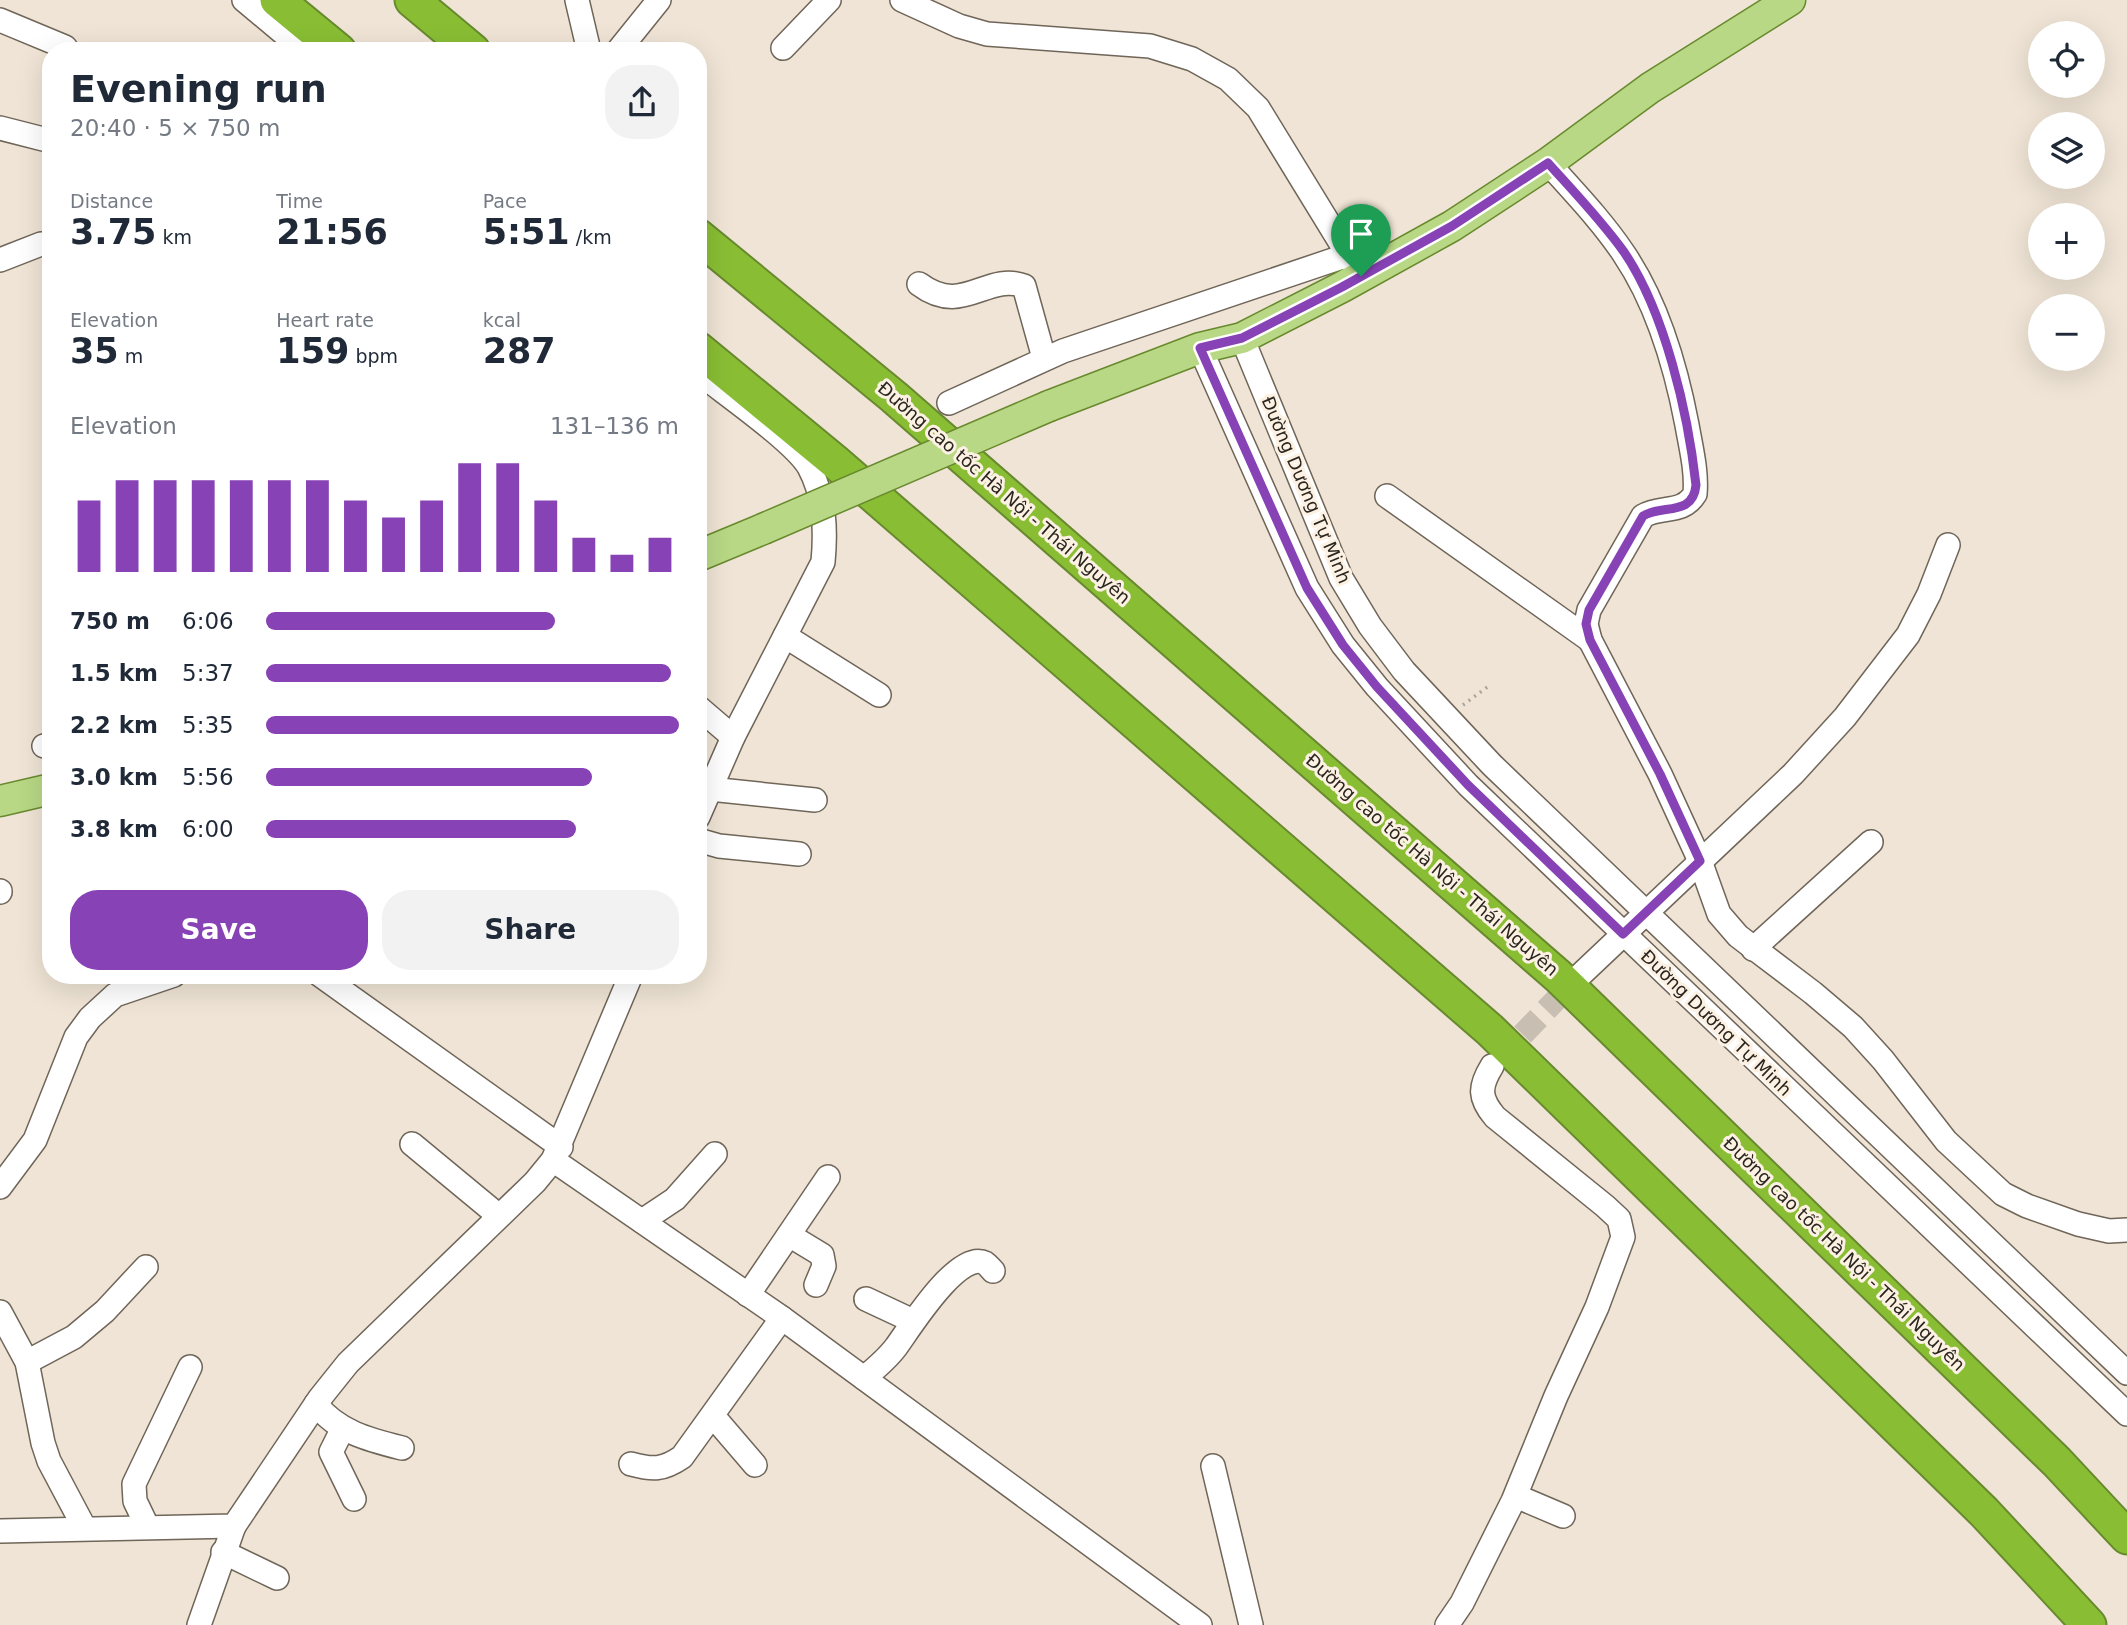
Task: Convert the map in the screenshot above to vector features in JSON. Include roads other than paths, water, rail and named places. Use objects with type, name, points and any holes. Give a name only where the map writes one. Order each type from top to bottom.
[{"type":"highway","points":[[278,0],[328,42]]},
{"type":"highway","points":[[412,0],[462,42]]},
{"type":"highway","name":"Đường cao tốc Hà Nội - Thái Nguyên","points":[[707,243],[905,406],[1559,976],[2057,1462],[2127,1537]]},
{"type":"highway","points":[[707,356],[834,461],[1490,1030],[1984,1512],[2090,1625]]},
{"type":"main road","points":[[707,552],[1049,406],[1200,348],[1242,338],[1355,265],[1452,226],[1548,163],[1759,9],[1790,0]]},
{"type":"main road","points":[[0,802],[42,791]]},
{"type":"street","points":[[243,0],[294,42]]},
{"type":"street","points":[[577,0],[587,42]]},
{"type":"street","points":[[625,42],[659,0]]},
{"type":"street","points":[[783,48],[830,0]]},
{"type":"street","points":[[902,0],[959,26],[987,34],[1150,46],[1192,59],[1228,79],[1258,108],[1355,265],[1044,358],[949,403]]},
{"type":"street","points":[[0,20],[53,42]]},
{"type":"street","points":[[0,128],[42,139]]},
{"type":"street","points":[[1548,163],[1591,210],[1625,255],[1653,310],[1681,400],[1696,485],[1695,494],[1690,502],[1682,507],[1651,511],[1635,525],[1589,610],[1586,624],[1590,640],[1660,774],[1700,861],[1719,914],[1754,949],[1853,1027],[1883,1060],[1945,1140],[2003,1194],[2027,1206],[2078,1224],[2109,1231],[2127,1230]]},
{"type":"street","points":[[0,260],[42,244]]},
{"type":"street","points":[[919,284],[944,297],[957,298],[995,286],[1024,286],[1044,358]]},
{"type":"street","name":"Đường Dương Tự Minh","points":[[1242,338],[1341,578],[1370,626],[1404,671],[1492,765],[2127,1373]]},
{"type":"street","name":"Đường Dương Tự Minh","points":[[1200,348],[1307,588],[1343,645],[1377,687],[1468,785],[2127,1414]]},
{"type":"street","points":[[707,379],[794,450],[808,466],[816,485],[826,533],[823,562],[733,737],[707,796]]},
{"type":"street","points":[[1387,496],[1590,640]]},
{"type":"street","points":[[1574,981],[1793,774],[1877,678],[1908,635],[1929,594],[1948,545]]},
{"type":"street","points":[[785,636],[879,695]]},
{"type":"street","points":[[707,715],[733,737]]},
{"type":"street","points":[[710,789],[815,800]]},
{"type":"street","points":[[707,842],[719,846],[799,854]]},
{"type":"street","points":[[1754,949],[1871,842]]},
{"type":"street","points":[[0,1187],[35,1140],[76,1037],[90,1018],[115,995],[147,984]]},
{"type":"street","points":[[332,984],[557,1154],[642,1222],[782,1318],[1192,1622]]},
{"type":"street","points":[[199,1625],[234,1526],[316,1404],[348,1363],[379,1330],[535,1182],[557,1154],[627,984]]},
{"type":"street","points":[[1447,1625],[1462,1603],[1516,1496],[1556,1396],[1597,1307],[1623,1237],[1623,1227],[1619,1219],[1494,1117],[1480,1092],[1492,1066]]},
{"type":"street","points":[[412,1144],[499,1216]]},
{"type":"street","points":[[642,1222],[676,1199],[715,1154]]},
{"type":"street","points":[[748,1295],[828,1177]]},
{"type":"street","points":[[789,1235],[822,1255],[824,1266],[816,1285]]},
{"type":"street","points":[[864,1378],[895,1349],[941,1286],[970,1264],[985,1263],[993,1271]]},
{"type":"street","points":[[27,1363],[74,1337],[105,1311],[146,1267]]},
{"type":"street","points":[[866,1299],[913,1321]]},
{"type":"street","points":[[0,1312],[27,1363],[43,1443],[83,1527]]},
{"type":"street","points":[[631,1464],[653,1470],[668,1467],[682,1457],[782,1318]]},
{"type":"street","points":[[147,1527],[135,1501],[134,1484],[190,1367]]},
{"type":"street","points":[[316,1404],[324,1415],[343,1428],[402,1448]]},
{"type":"street","points":[[713,1416],[755,1465]]},
{"type":"street","points":[[343,1428],[331,1452],[354,1499]]},
{"type":"street","points":[[1213,1466],[1251,1625]]},
{"type":"street","points":[[1516,1496],[1563,1516]]},
{"type":"street","points":[[0,1531],[83,1527],[234,1526]]},
{"type":"street","points":[[223,1552],[277,1578]]},
{"type":"tunnel","points":[[1499,1059],[1574,981]]}]
